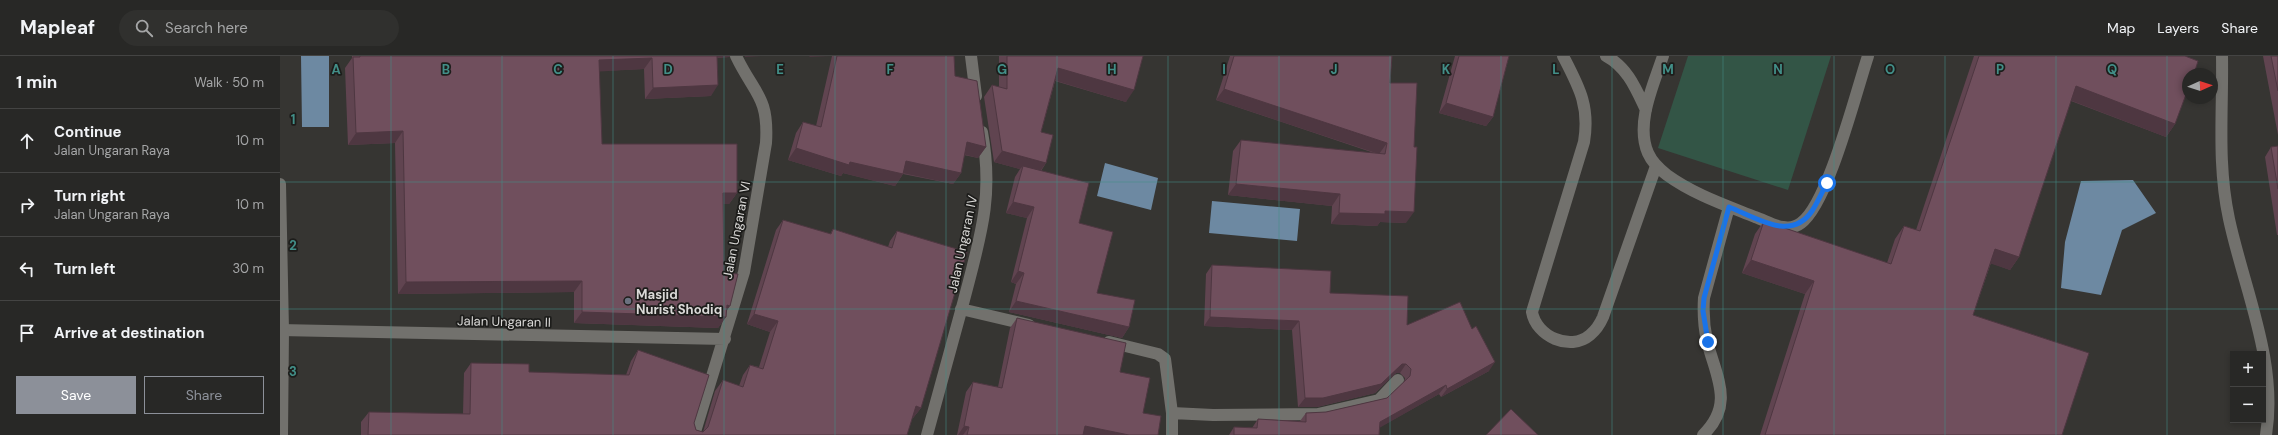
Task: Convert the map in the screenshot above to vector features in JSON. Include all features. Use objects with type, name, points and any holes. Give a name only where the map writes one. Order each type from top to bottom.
[{"type":"street","name":"Jalan Ungaran VI","points":[[694,435],[725,339],[744,272],[762,173],[767,125],[764,102],[736,56]]},
{"type":"street","points":[[971,56],[978,108]]},
{"type":"street","points":[[1563,56],[1580,90],[1586,110],[1587,126],[1584,142],[1532,312],[1536,324],[1545,334],[1558,340],[1575,340],[1590,335],[1598,327],[1603,317],[1656,166]]},
{"type":"street","points":[[1606,56],[1616,62],[1631,78],[1646,110]]},
{"type":"street","points":[[1663,56],[1646,110],[1644,124],[1645,144],[1651,160],[1656,166],[1685,186],[1729,207],[1784,227],[1795,226],[1806,219],[1813,210],[1827,183],[1868,56]]},
{"type":"street","points":[[2222,56],[2220,158],[2229,218],[2263,345],[2270,386],[2269,419],[2266,435]]},
{"type":"street","name":"Jalan Ungaran IV","points":[[927,435],[961,309],[986,207],[988,176],[980,124]]},
{"type":"street","points":[[280,184],[282,435]]},
{"type":"street","points":[[1703,435],[1716,418],[1721,402],[1720,384],[1708,342],[1703,311],[1704,298],[1729,207]]},
{"type":"street","points":[[961,309],[1044,329]]},
{"type":"street","name":"Jalan Ungaran II","points":[[282,330],[725,339]]},
{"type":"street","points":[[1098,340],[1158,354],[1165,359],[1172,413],[1172,435]]},
{"type":"street","points":[[1172,413],[1213,415],[1318,414],[1379,400],[1398,380]]},
{"type":"green space","points":[[1688,56],[1831,56],[1788,190],[1658,148]]},
{"type":"water","points":[[301,56],[329,56],[329,127],[302,127]]},
{"type":"water","points":[[1105,163],[1158,178],[1151,210],[1097,196]]},
{"type":"water","points":[[2133,180],[2156,213],[2122,230],[2101,295],[2061,288],[2065,242],[2081,181]]},
{"type":"water","points":[[1212,201],[1300,209],[1297,241],[1209,233]]},
{"type":"building","points":[[717,56],[718,85],[653,88],[652,58],[599,60],[602,144],[737,144],[737,193],[723,193],[724,273],[738,274],[730,306],[727,305],[726,317],[582,312],[582,281],[406,282],[403,131],[356,133],[353,57]]},
{"type":"building","points":[[837,56],[954,56],[955,76],[977,81],[986,147],[967,142],[961,173],[906,161],[903,174],[850,162],[849,165],[796,148],[803,122],[821,127]]},
{"type":"building","points":[[1007,56],[1143,56],[1134,90],[1058,68],[1041,132],[1053,135],[1046,163],[1002,151],[992,85],[1007,89]]},
{"type":"building","points":[[1234,56],[1392,56],[1390,83],[1417,83],[1414,147],[1417,147],[1414,212],[1385,211],[1385,214],[1339,213],[1340,194],[1236,184],[1241,140],[1385,154],[1387,143],[1224,89]]},
{"type":"building","points":[[1459,56],[1509,56],[1493,117],[1446,103]]},
{"type":"building","points":[[1979,56],[2185,56],[2198,61],[2196,68],[2182,68],[2182,104],[2175,124],[2076,86],[2019,257],[1995,249],[1973,315],[2089,353],[2062,435],[1765,435],[1814,281],[1751,260],[1764,221],[1891,264],[1904,226],[1920,231]]},
{"type":"building","points":[[2271,56],[2278,56],[2278,91]]},
{"type":"building","points":[[2278,146],[2278,189],[2271,147]]},
{"type":"building","points":[[1023,166],[1089,183],[1079,223],[1113,232],[1097,293],[1135,300],[1129,327],[1016,301],[1024,273],[1018,271],[1034,207],[1013,202]]},
{"type":"building","points":[[783,220],[831,234],[833,229],[892,248],[897,231],[967,252],[921,408],[916,406],[907,435],[368,435],[369,412],[470,414],[471,363],[529,364],[529,372],[629,375],[638,350],[709,375],[694,423],[696,430],[703,432],[708,427],[723,380],[743,387],[750,365],[763,369],[778,321],[754,314]]},
{"type":"building","points":[[1212,265],[1331,271],[1330,293],[1408,296],[1407,325],[1460,302],[1472,329],[1476,326],[1495,362],[1447,389],[1446,385],[1380,422],[1379,435],[1234,435],[1234,427],[1257,428],[1258,419],[1306,422],[1306,413],[1326,412],[1387,398],[1410,376],[1411,369],[1406,364],[1402,364],[1381,384],[1323,398],[1305,398],[1299,321],[1210,317]]},
{"type":"building","points":[[1017,318],[1126,343],[1120,372],[1150,378],[1143,413],[1161,416],[1158,435],[1129,435],[1085,426],[1083,435],[967,435],[969,427],[964,426],[973,382],[1002,388]]},
{"type":"building","points":[[1511,409],[1538,435],[1486,435]]},
{"type":"place","name":"Masjid Nurist Shodiq","points":[[628,301]]},
{"type":"route","points":[[1708,342],[1703,311],[1704,298],[1729,207],[1778,226],[1795,226],[1806,219],[1813,210],[1827,183]]}]
